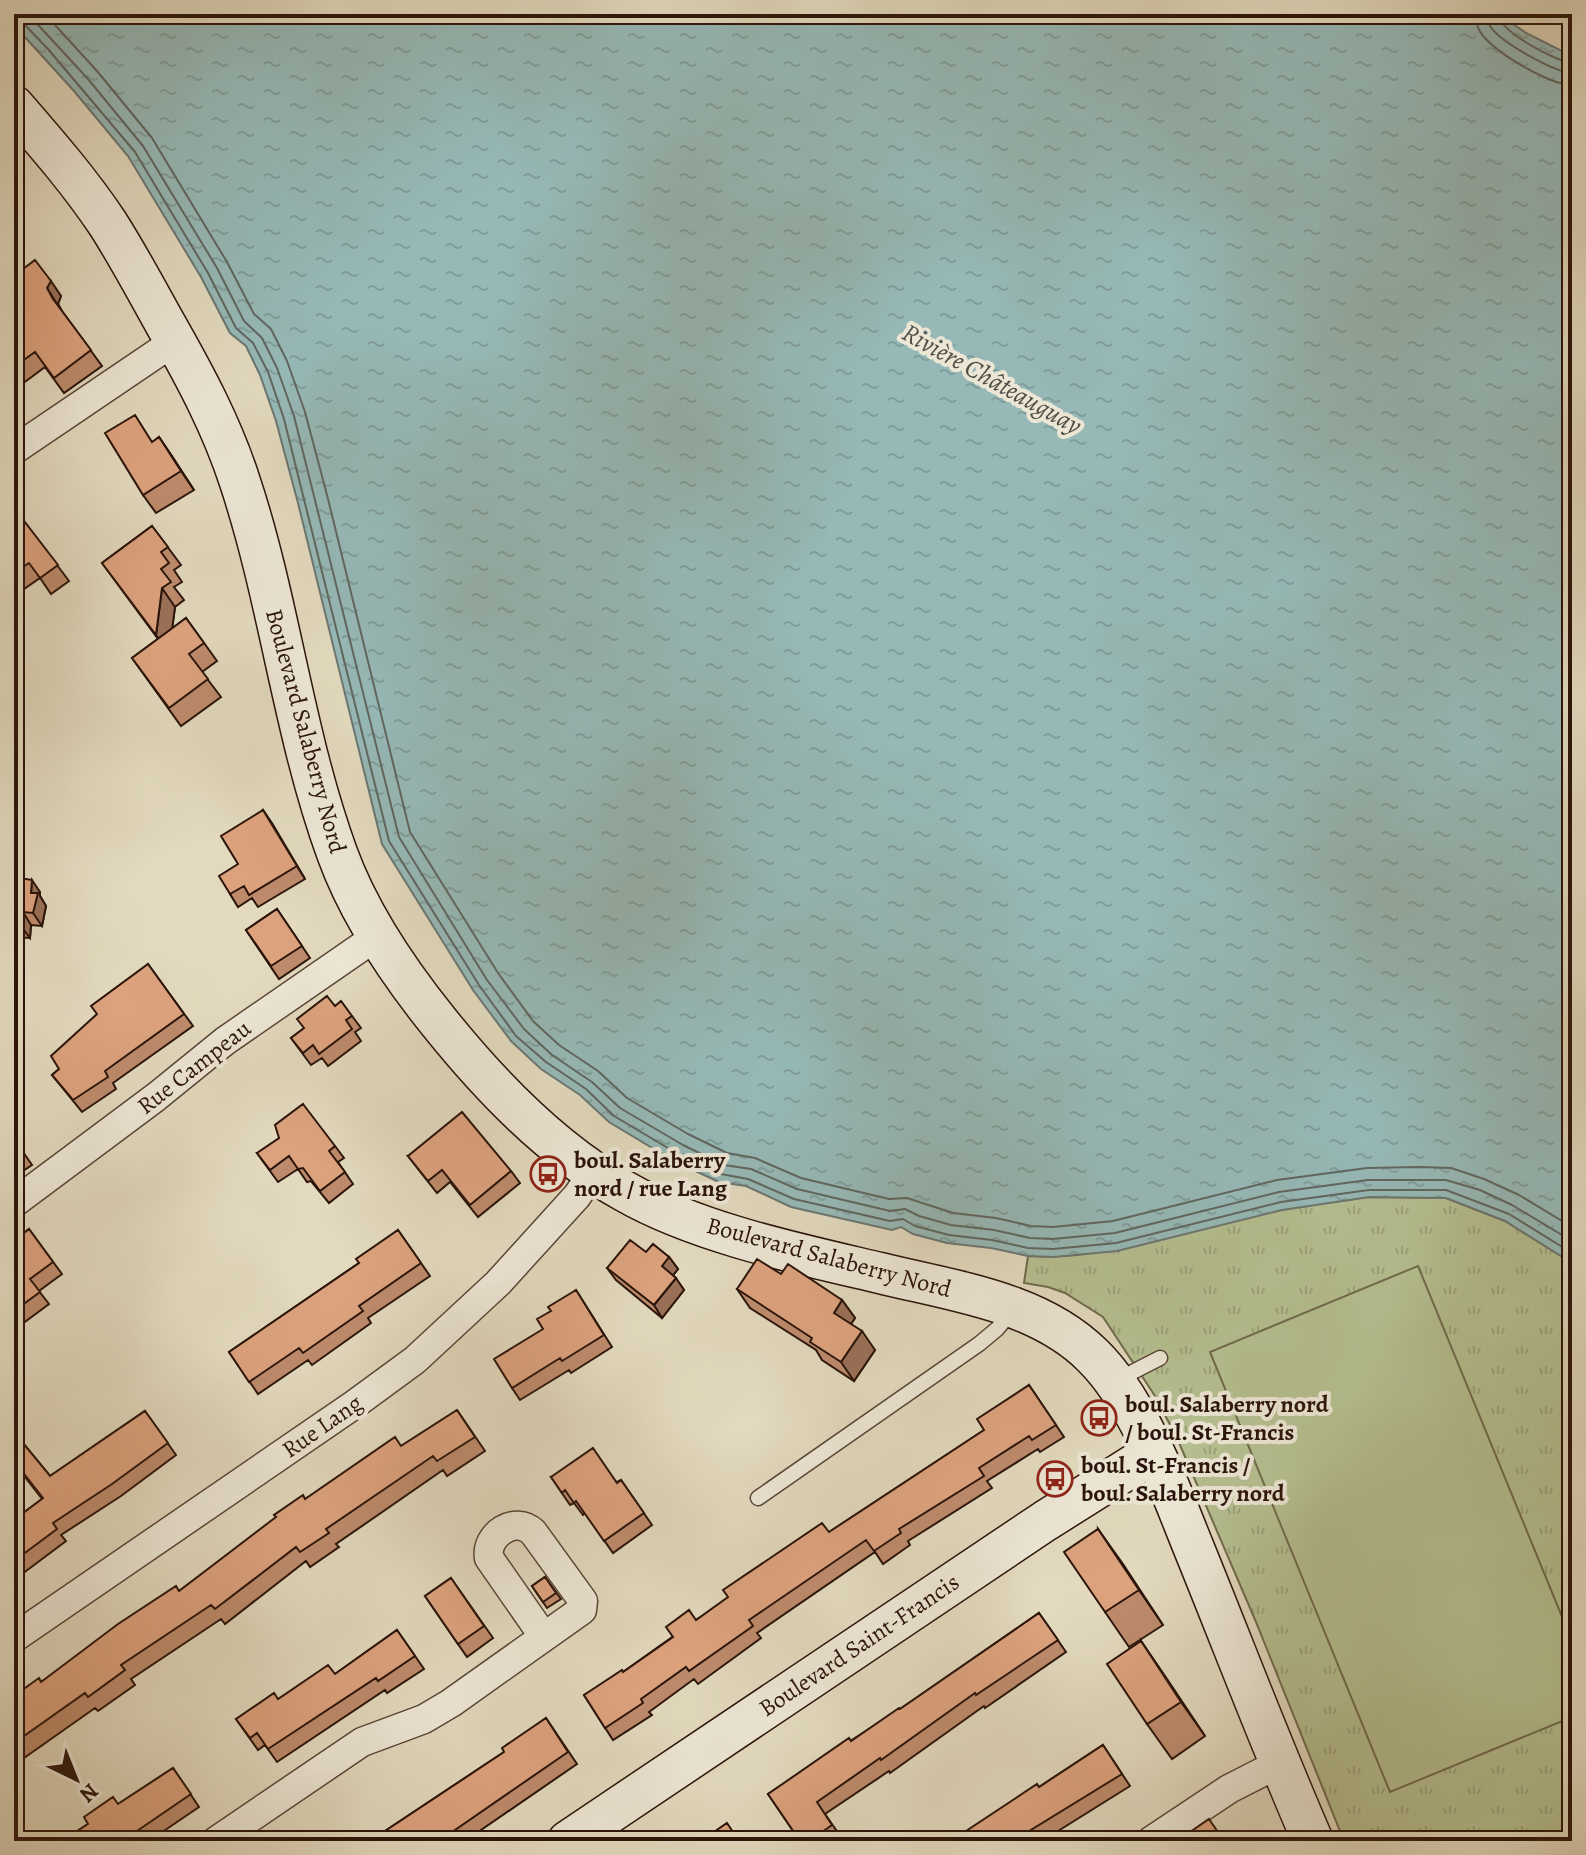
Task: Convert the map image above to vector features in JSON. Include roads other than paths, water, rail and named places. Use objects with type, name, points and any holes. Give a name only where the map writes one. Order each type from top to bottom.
[{"type":"street","name":"Boulevard Salaberry Nord","points":[[17,114],[70,172],[105,220],[219,424],[239,479],[317,791],[348,881],[377,936],[421,1000],[491,1082],[550,1137],[594,1171],[638,1199],[708,1226],[788,1250],[1014,1309],[1062,1330],[1092,1354],[1114,1381],[1171,1492],[1313,1841]]},
{"type":"street","points":[[14,450],[175,341]]},
{"type":"street","name":"Rue Campeau","points":[[14,1203],[225,1041],[377,936]]},
{"type":"street","name":"Rue Lang","points":[[14,1638],[415,1360],[498,1283],[577,1196],[594,1171]]},
{"type":"street","name":"Boulevard Saint-Francis","points":[[568,1841],[1102,1483],[1153,1453]]},
{"type":"street","points":[[216,1841],[362,1742],[436,1713],[544,1637]]},
{"type":"street","points":[[1151,1841],[1229,1789],[1280,1763]]},
{"type":"lane","points":[[758,1498],[979,1344],[1014,1309]]},
{"type":"lane","points":[[1114,1381],[1160,1358]]},
{"type":"water","name":"Rivière Châteauguay","points":[[14,14],[1499,14],[1526,33],[1572,56],[1572,1263],[1505,1221],[1446,1198],[1369,1197],[1282,1210],[1117,1251],[1054,1257],[947,1243],[913,1234],[901,1227],[892,1230],[791,1207],[746,1186],[719,1182],[674,1161],[609,1122],[580,1095],[541,1069],[511,1041],[473,990],[382,844],[276,421],[246,346],[230,333],[201,277],[128,156],[14,25]]},
{"type":"place","name":"boul. Salaberry nord / rue Lang","points":[[548,1174]]},
{"type":"place","name":"boul. Salaberry nord / boul. St-Francis","points":[[1099,1418]]},
{"type":"place","name":"boul. St-Francis / boul. Salaberry nord","points":[[1055,1479]]}]
